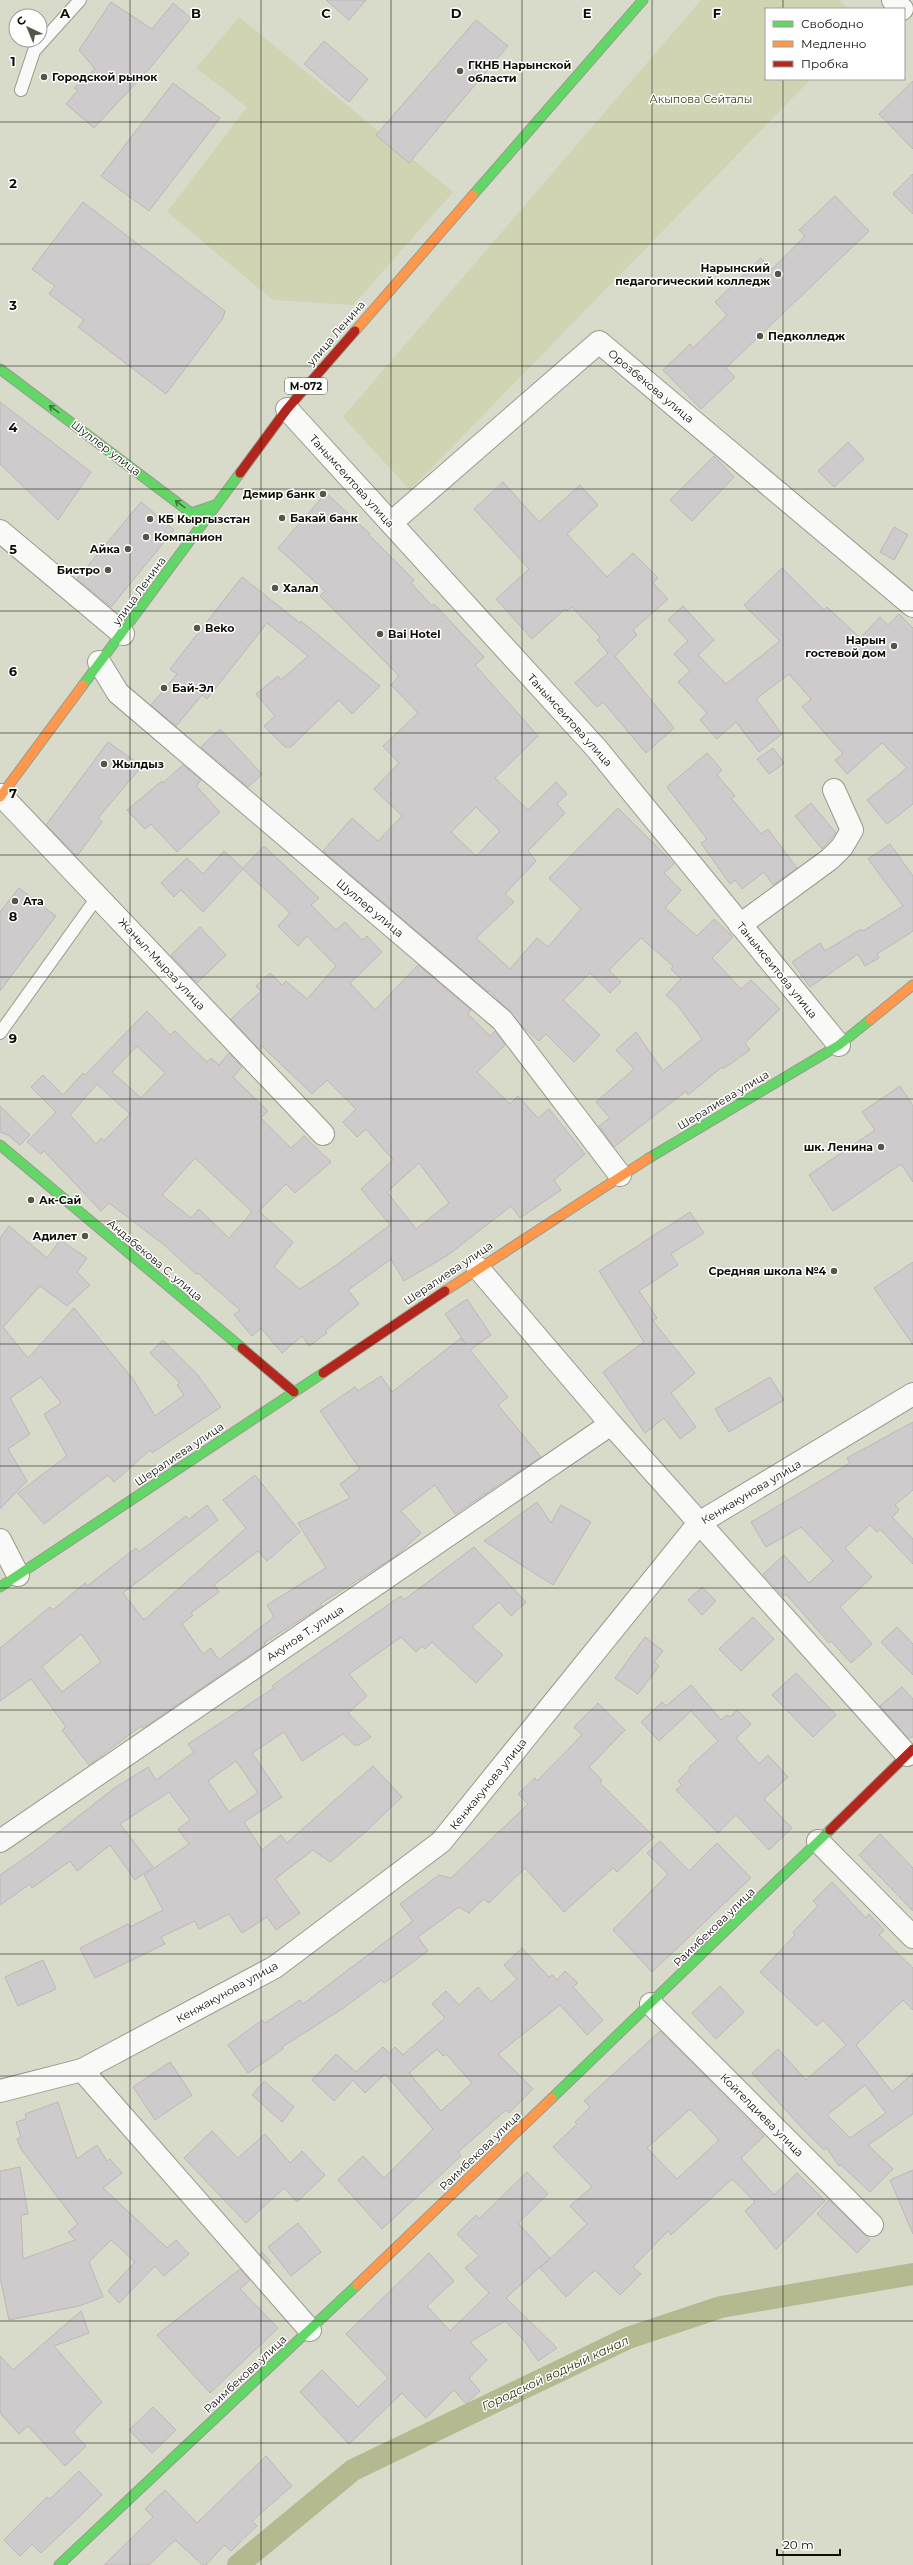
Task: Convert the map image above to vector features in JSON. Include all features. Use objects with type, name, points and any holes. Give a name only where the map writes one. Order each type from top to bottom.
[{"type":"street","name":"улица Ленина","points":[[1,796],[99,662],[117,639],[123,634],[287,408],[643,0]]},
{"type":"street","points":[[905,11],[913,19]]},
{"type":"street","name":"Орозбекова улица","points":[[391,523],[599,342],[913,606]]},
{"type":"street","name":"Шуллер улица","points":[[0,369],[192,513],[215,506]]},
{"type":"street","name":"Танымсеитова улица","points":[[287,408],[597,749],[839,1045]]},
{"type":"street","points":[[0,531],[123,634]]},
{"type":"street","name":"Шуллер улица","points":[[99,662],[118,693],[502,1020],[620,1175]]},
{"type":"street","points":[[740,925],[830,859],[842,847],[852,830],[834,790]]},
{"type":"street","name":"Жаныл-Мырза улица","points":[[1,796],[98,896],[323,1134]]},
{"type":"street","name":"Шералиева улица","points":[[0,1587],[620,1175],[839,1045],[913,986]]},
{"type":"street","name":"Андабекова С. улица","points":[[0,1145],[294,1392]]},
{"type":"street","points":[[478,1268],[611,1424],[910,1752]]},
{"type":"street","name":"Кенжакунова улица","points":[[0,2091],[82,2070],[275,1967],[441,1842],[700,1523],[913,1394]]},
{"type":"street","name":"Акунов Т. улица","points":[[0,1841],[611,1424]]},
{"type":"street","points":[[0,1540],[18,1575]]},
{"type":"street","name":"Раимбекова улица","points":[[59,2565],[310,2330],[651,2004],[910,1752]]},
{"type":"street","points":[[818,1841],[913,1937]]},
{"type":"street","name":"Койгелдиева улица","points":[[651,2004],[872,2225]]},
{"type":"street","points":[[82,2070],[310,2330]]},
{"type":"lane","points":[[21,90],[34,51],[80,0]]},
{"type":"lane","points":[[0,1033],[98,896]]},
{"type":"green space","name":"Акыпова Сейталы","points":[[701,0],[839,0],[848,8],[765,8],[765,80],[810,80],[410,490],[343,417]]},
{"type":"green space","points":[[239,17],[453,192],[353,305],[273,300],[167,212],[247,107],[196,68]]},
{"type":"building","points":[[326,0],[366,0],[349,20]]},
{"type":"building","points":[[111,2],[152,29],[173,3],[191,18],[150,68],[94,128],[66,104],[78,90],[74,88],[95,69],[79,50]]},
{"type":"building","name":"ГКНБ Нарынской области","points":[[476,20],[508,46],[409,163],[376,135]]},
{"type":"building","points":[[324,41],[368,79],[349,102],[304,64]]},
{"type":"building","points":[[913,81],[913,149],[879,114]]},
{"type":"building","points":[[173,83],[220,118],[149,211],[101,176]]},
{"type":"building","points":[[913,174],[913,214],[893,194]]},
{"type":"building","points":[[835,196],[869,231],[726,368],[735,377],[701,409],[663,370],[690,344],[693,348],[727,315],[715,302],[761,258],[772,269],[805,236],[799,230]]},
{"type":"building","points":[[83,202],[225,311],[223,318],[166,394],[78,327],[84,320],[49,294],[55,286],[32,269]]},
{"type":"building","points":[[0,402],[91,472],[58,520],[0,464]]},
{"type":"building","points":[[848,442],[864,459],[834,487],[818,471]]},
{"type":"building","points":[[714,456],[734,477],[692,521],[670,500]]},
{"type":"building","points":[[503,482],[539,522],[580,485],[598,505],[567,534],[607,577],[633,553],[658,578],[653,583],[668,599],[633,630],[637,635],[615,656],[674,728],[646,753],[603,702],[597,707],[575,683],[608,653],[597,640],[600,637],[572,607],[567,611],[565,609],[532,639],[496,599],[529,569],[474,509]]},
{"type":"building","points":[[326,493],[370,534],[369,535],[414,580],[411,583],[432,606],[434,604],[484,657],[475,665],[538,736],[495,778],[528,810],[556,782],[567,794],[557,804],[565,813],[528,851],[536,861],[505,894],[514,902],[476,938],[510,969],[537,938],[548,947],[581,909],[549,878],[618,808],[674,864],[664,873],[681,890],[665,908],[697,936],[714,919],[733,937],[712,958],[741,989],[751,980],[780,1009],[745,1043],[750,1050],[723,1069],[722,1067],[688,1095],[686,1091],[614,1147],[599,1126],[610,1118],[596,1102],[634,1069],[616,1050],[636,1032],[663,1071],[702,1039],[678,1006],[666,995],[681,979],[671,969],[673,966],[641,938],[609,970],[621,982],[610,993],[590,973],[563,1000],[600,1035],[574,1062],[546,1034],[539,1041],[523,1027],[489,990],[488,992],[323,851],[352,818],[378,841],[402,816],[374,789],[399,763],[383,746],[418,713],[391,685],[399,676],[320,596],[325,591],[278,548]],"holes":[[[476,807],[500,831],[476,856],[451,832]]]},
{"type":"building","points":[[141,502],[174,530],[111,607],[77,579]]},
{"type":"building","points":[[894,527],[908,535],[894,560],[880,552]]},
{"type":"building","points":[[782,568],[824,610],[827,607],[860,638],[880,617],[888,625],[899,614],[913,628],[913,804],[887,824],[867,800],[907,768],[882,743],[847,774],[835,760],[843,754],[802,707],[811,699],[789,674],[756,699],[782,734],[759,752],[736,722],[717,739],[700,720],[707,713],[678,682],[690,671],[674,654],[688,641],[668,620],[683,606],[714,640],[698,655],[726,684],[780,641],[744,605]]},
{"type":"building","points":[[242,577],[300,623],[301,621],[380,686],[352,714],[339,700],[291,747],[285,747],[264,726],[275,716],[256,694],[278,676],[281,680],[308,656],[267,623],[207,699],[202,695],[176,726],[151,705],[177,674],[170,669]]},
{"type":"building","points":[[220,729],[262,774],[248,787],[201,747]]},
{"type":"building","points":[[108,742],[142,766],[98,818],[102,822],[77,856],[46,825]]},
{"type":"building","points":[[773,748],[784,763],[769,774],[757,759]]},
{"type":"building","points":[[707,753],[722,770],[717,775],[735,796],[731,798],[761,834],[768,829],[797,868],[773,885],[764,872],[742,889],[735,880],[730,884],[701,843],[707,839],[667,787]]},
{"type":"building","points":[[183,765],[201,780],[196,786],[220,812],[177,852],[151,824],[145,829],[127,810],[162,781],[163,783]]},
{"type":"building","points":[[811,803],[836,833],[822,849],[795,816]]},
{"type":"building","points":[[890,844],[913,876],[913,931],[877,954],[879,958],[865,966],[858,954],[810,987],[792,962],[820,943],[825,951],[861,929],[863,931],[903,906],[868,859]]},
{"type":"building","points":[[264,846],[319,898],[311,905],[336,930],[345,922],[362,940],[367,936],[382,952],[350,983],[375,1010],[418,965],[471,1010],[468,1014],[490,1036],[495,1031],[505,1045],[477,1072],[510,1104],[518,1096],[538,1118],[549,1109],[585,1154],[554,1180],[561,1190],[520,1218],[511,1206],[448,1255],[404,1281],[391,1259],[348,1290],[359,1304],[325,1331],[327,1333],[309,1346],[302,1336],[282,1353],[261,1328],[252,1336],[234,1315],[240,1310],[198,1273],[196,1274],[163,1244],[109,1203],[101,1211],[44,1151],[41,1154],[27,1142],[56,1112],[31,1087],[43,1075],[63,1095],[83,1073],[85,1075],[147,1011],[170,1035],[175,1031],[207,1062],[211,1058],[219,1065],[229,1053],[242,1067],[233,1077],[268,1111],[261,1118],[291,1148],[304,1136],[331,1162],[295,1193],[286,1184],[259,1211],[293,1242],[274,1267],[300,1289],[335,1266],[390,1225],[361,1189],[393,1160],[366,1129],[357,1137],[343,1122],[356,1109],[327,1080],[312,1094],[262,1046],[259,1049],[231,1019],[261,991],[256,986],[270,973],[282,985],[286,981],[307,999],[336,966],[307,936],[298,946],[278,926],[290,913],[243,869],[203,912],[181,890],[174,897],[161,883],[187,858],[203,874],[224,851],[243,868]],"holes":[[[137,1046],[165,1073],[141,1098],[112,1072]],[[97,1084],[130,1114],[104,1141],[101,1138],[96,1144],[70,1115]],[[195,1158],[252,1212],[229,1238],[199,1209],[191,1218],[162,1195]],[[419,1163],[449,1203],[416,1229],[387,1192]]]},
{"type":"building","points":[[19,888],[56,916],[0,991],[0,912]]},
{"type":"building","points":[[200,927],[226,955],[197,983],[171,955]]},
{"type":"building","name":"шк. Ленина","points":[[900,1086],[913,1106],[913,1182],[901,1164],[833,1211],[809,1175],[875,1130],[862,1112]]},
{"type":"building","points":[[0,1106],[30,1135],[20,1145],[8,1135],[0,1132]]},
{"type":"building","points":[[690,1212],[704,1233],[671,1254],[678,1265],[639,1291],[657,1318],[653,1321],[695,1373],[671,1393],[696,1427],[680,1439],[664,1418],[645,1433],[603,1372],[644,1342],[599,1271]]},
{"type":"building","points":[[9,1226],[47,1258],[60,1240],[87,1258],[77,1272],[90,1285],[67,1306],[40,1286],[3,1327],[28,1358],[74,1308],[133,1379],[155,1416],[184,1395],[177,1385],[180,1383],[150,1353],[163,1340],[197,1374],[221,1407],[152,1453],[150,1450],[114,1482],[108,1475],[44,1524],[18,1493],[67,1456],[44,1414],[61,1403],[41,1377],[10,1398],[30,1434],[8,1449],[27,1481],[0,1509],[0,1238]]},
{"type":"building","points":[[913,1262],[913,1345],[874,1288]]},
{"type":"building","points":[[467,1299],[491,1335],[470,1350],[508,1397],[498,1405],[541,1457],[455,1514],[435,1485],[401,1511],[421,1533],[396,1556],[320,1604],[322,1606],[264,1643],[266,1644],[143,1728],[141,1726],[89,1765],[62,1730],[66,1727],[31,1679],[0,1701],[0,1648],[50,1607],[53,1610],[85,1583],[87,1586],[136,1548],[139,1552],[186,1516],[189,1519],[207,1505],[218,1520],[123,1593],[144,1620],[246,1528],[223,1500],[255,1475],[300,1532],[267,1561],[258,1551],[214,1585],[219,1592],[191,1613],[193,1615],[182,1624],[203,1654],[211,1648],[219,1660],[274,1617],[267,1605],[326,1568],[298,1523],[350,1498],[340,1484],[360,1469],[320,1411],[355,1387],[358,1391],[381,1376],[392,1392],[461,1338],[466,1344],[445,1314]],"holes":[[[81,1634],[101,1662],[62,1692],[42,1667]]]},
{"type":"building","points":[[770,1377],[784,1400],[729,1432],[715,1409]]},
{"type":"building","points":[[913,1422],[913,1490],[895,1505],[899,1510],[892,1517],[913,1539],[913,1564],[880,1529],[877,1532],[870,1525],[845,1548],[872,1577],[840,1607],[872,1644],[851,1663],[831,1641],[829,1643],[786,1594],[783,1596],[763,1574],[784,1555],[809,1583],[833,1561],[801,1527],[766,1547],[751,1522],[850,1463],[847,1458]]},
{"type":"building","points":[[537,1502],[551,1523],[561,1505],[591,1522],[553,1585],[484,1541]]},
{"type":"building","points":[[474,1547],[526,1602],[511,1616],[499,1602],[472,1627],[503,1655],[476,1683],[432,1642],[425,1649],[422,1646],[416,1652],[401,1637],[349,1674],[367,1696],[348,1713],[371,1737],[359,1745],[354,1745],[343,1734],[302,1761],[284,1732],[252,1753],[282,1797],[244,1822],[262,1850],[281,1835],[287,1843],[373,1766],[402,1797],[362,1835],[330,1862],[313,1850],[275,1879],[300,1913],[276,1930],[267,1917],[242,1933],[229,1914],[199,1929],[195,1921],[161,1937],[165,1944],[95,1978],[80,1948],[128,1924],[130,1927],[163,1910],[144,1875],[189,1844],[178,1829],[190,1820],[169,1792],[120,1824],[153,1867],[135,1880],[110,1845],[77,1871],[70,1861],[32,1888],[30,1884],[0,1905],[0,1875],[36,1850],[113,1789],[148,1767],[156,1780],[194,1752],[188,1744],[274,1688],[272,1686],[401,1596],[404,1600]],"holes":[[[236,1761],[258,1793],[229,1812],[208,1781]]]},
{"type":"building","points":[[702,1587],[716,1601],[702,1615],[688,1600]]},
{"type":"building","points":[[753,1617],[774,1639],[741,1671],[719,1649]]},
{"type":"building","points":[[897,1627],[913,1644],[913,1675],[881,1642]]},
{"type":"building","points":[[645,1637],[663,1651],[654,1662],[659,1666],[638,1694],[615,1678]]},
{"type":"building","points":[[796,1673],[836,1715],[813,1737],[772,1695]]},
{"type":"building","points":[[691,1685],[721,1720],[727,1715],[730,1717],[737,1710],[751,1724],[736,1738],[759,1764],[768,1755],[788,1777],[764,1799],[792,1828],[769,1850],[736,1815],[718,1833],[676,1790],[682,1785],[678,1781],[690,1769],[689,1767],[718,1741],[691,1711],[659,1741],[641,1722],[662,1702],[666,1706]]},
{"type":"building","points":[[902,1687],[913,1699],[913,1737],[908,1738],[880,1706]]},
{"type":"building","points":[[598,1703],[625,1730],[589,1767],[602,1780],[600,1783],[654,1837],[617,1872],[613,1868],[564,1912],[525,1868],[489,1903],[484,1899],[469,1913],[459,1907],[418,1937],[428,1951],[384,1983],[381,1980],[342,2009],[282,2047],[283,2049],[248,2073],[228,2045],[262,2020],[265,2023],[300,2000],[303,2004],[413,1921],[400,1904],[439,1875],[451,1878],[528,1804],[518,1794],[535,1778],[537,1781],[582,1735],[574,1727]]},
{"type":"building","points":[[880,1834],[913,1868],[913,1911],[859,1855]]},
{"type":"building","points":[[660,1841],[689,1871],[717,1843],[751,1878],[652,1972],[613,1930],[668,1874],[647,1853]]},
{"type":"building","points":[[832,1882],[866,1918],[869,1914],[884,1930],[879,1935],[913,1968],[913,2010],[903,2000],[856,2045],[892,2092],[913,2073],[913,2114],[868,2145],[893,2169],[870,2192],[841,2165],[839,2166],[826,2147],[824,2150],[752,2073],[778,2049],[806,2080],[846,2045],[823,2020],[817,2026],[760,1972],[795,1935],[793,1932],[818,1906],[813,1901]],"holes":[[[865,2085],[886,2113],[850,2138],[827,2115]]]},
{"type":"building","points":[[522,1948],[549,1977],[552,1975],[557,1980],[565,1971],[578,1983],[573,1987],[603,2020],[587,2035],[560,2005],[498,2054],[533,2089],[509,2113],[506,2110],[458,2152],[461,2156],[382,2229],[338,2180],[363,2156],[384,2178],[433,2129],[385,2074],[365,2093],[353,2080],[334,2101],[312,2080],[336,2054],[356,2072],[383,2047],[389,2053],[395,2047],[403,2055],[445,2018],[432,2004],[446,1991],[459,2005],[478,1987],[491,2002],[517,1979],[504,1965]],"holes":[[[437,2049],[443,2056],[446,2054],[472,2083],[441,2111],[409,2073]]]},
{"type":"building","points":[[43,1960],[56,1989],[18,2006],[5,1977]]},
{"type":"building","points":[[720,1986],[744,2012],[716,2039],[692,2013]]},
{"type":"building","points":[[660,2031],[764,2136],[741,2158],[774,2195],[797,2173],[825,2201],[776,2249],[745,2211],[755,2202],[732,2179],[671,2235],[668,2231],[633,2267],[641,2274],[620,2295],[595,2270],[566,2297],[540,2268],[587,2224],[570,2206],[592,2187],[553,2147],[577,2124],[575,2122],[590,2107],[584,2101]],"holes":[[[690,2109],[719,2140],[677,2179],[647,2148]]]},
{"type":"building","points":[[170,2062],[192,2095],[155,2120],[133,2087]]},
{"type":"building","points":[[264,2081],[294,2107],[282,2122],[252,2095]]},
{"type":"building","points":[[58,2102],[77,2159],[97,2145],[107,2161],[110,2159],[122,2173],[103,2188],[167,2248],[176,2240],[189,2254],[164,2276],[155,2266],[119,2303],[108,2291],[135,2262],[111,2240],[89,2262],[103,2297],[79,2306],[9,2320],[0,2277],[0,2171],[20,2167],[28,2214],[21,2215],[23,2259],[75,2240],[68,2232],[78,2224],[21,2149],[17,2139],[21,2137],[16,2122],[26,2119],[25,2114]]},
{"type":"building","points":[[212,2131],[238,2158],[265,2134],[290,2163],[302,2151],[325,2175],[297,2202],[284,2188],[246,2223],[184,2158]]},
{"type":"building","points":[[913,2170],[913,2234],[890,2180]]},
{"type":"building","points":[[527,2172],[548,2194],[518,2223],[550,2258],[506,2298],[557,2348],[538,2361],[523,2339],[505,2321],[470,2342],[487,2360],[469,2378],[480,2391],[466,2404],[454,2390],[426,2418],[402,2393],[349,2444],[300,2392],[322,2370],[358,2407],[388,2378],[346,2334],[429,2253],[454,2281],[427,2306],[450,2331],[489,2293],[465,2268],[479,2256],[457,2234],[476,2215],[479,2219]]},
{"type":"building","points":[[829,2200],[870,2240],[857,2253],[817,2214]]},
{"type":"building","points":[[298,2223],[321,2252],[291,2276],[268,2247]]},
{"type":"building","points":[[262,2252],[271,2262],[269,2264],[260,2254]]},
{"type":"building","points":[[240,2269],[250,2280],[240,2289],[278,2328],[210,2393],[157,2335]]},
{"type":"building","points":[[81,2311],[89,2333],[54,2346],[102,2402],[73,2432],[86,2446],[65,2466],[28,2426],[19,2434],[0,2413],[0,2356],[13,2370]]},
{"type":"building","points":[[153,2407],[176,2430],[152,2453],[129,2430]]},
{"type":"building","points":[[266,2456],[292,2486],[252,2521],[257,2526],[231,2551],[224,2545],[206,2565],[203,2565],[175,2540],[149,2565],[104,2565],[153,2517],[145,2509],[165,2490],[197,2523]]},
{"type":"building","points":[[79,2471],[102,2495],[41,2553],[32,2544],[20,2556],[4,2540],[47,2497],[50,2499]]},
{"type":"waterway","name":"Городской водный канал","points":[[238,2565],[353,2470],[628,2338],[721,2307],[913,2274]]},
{"type":"traffic: fast","points":[[473,195],[643,0]]},
{"type":"traffic: fast","points":[[0,369],[191,513],[215,505]]},
{"type":"traffic: fast","points":[[83,685],[240,473]]},
{"type":"traffic: fast","points":[[649,1158],[839,1045],[870,1020]]},
{"type":"traffic: fast","points":[[0,1145],[242,1348]]},
{"type":"traffic: fast","points":[[0,1587],[323,1373]]},
{"type":"traffic: fast","points":[[552,2098],[830,1830]]},
{"type":"traffic: fast","points":[[59,2565],[357,2285]]},
{"type":"traffic: slow","points":[[355,331],[473,195]]},
{"type":"traffic: slow","points":[[0,797],[83,685]]},
{"type":"traffic: slow","points":[[870,1020],[913,985]]},
{"type":"traffic: slow","points":[[445,1291],[649,1158]]},
{"type":"traffic: slow","points":[[357,2285],[552,2098]]},
{"type":"traffic: jam","points":[[240,473],[287,409],[355,331]]},
{"type":"traffic: jam","points":[[323,1373],[445,1291]]},
{"type":"traffic: jam","points":[[242,1348],[294,1392]]},
{"type":"traffic: jam","points":[[830,1830],[913,1749]]},
{"type":"place","name":"ГКНБ Нарынской области","points":[[460,71]]},
{"type":"place","name":"Городской рынок","points":[[44,77]]},
{"type":"place","name":"Нарынский педагогический колледж","points":[[778,274]]},
{"type":"place","name":"Педколледж","points":[[760,336]]},
{"type":"place","name":"Демир банк","points":[[323,494]]},
{"type":"place","name":"Бакай банк","points":[[282,518]]},
{"type":"place","name":"КБ Кыргызстан","points":[[150,519]]},
{"type":"place","name":"Компанион","points":[[146,537]]},
{"type":"place","name":"Айка","points":[[128,549]]},
{"type":"place","name":"Бистро","points":[[108,570]]},
{"type":"place","name":"Халал","points":[[275,588]]},
{"type":"place","name":"Beko","points":[[197,628]]},
{"type":"place","name":"Bai Hotel","points":[[380,634]]},
{"type":"place","name":"Нарын гостевой дом","points":[[894,646]]},
{"type":"place","name":"Бай-Эл","points":[[164,688]]},
{"type":"place","name":"Жылдыз","points":[[104,764]]},
{"type":"place","name":"Ата","points":[[15,901]]},
{"type":"place","name":"шк. Ленина","points":[[881,1147]]},
{"type":"place","name":"Ак-Сай","points":[[31,1200]]},
{"type":"place","name":"Адилет","points":[[85,1236]]},
{"type":"place","name":"Средняя школа №4","points":[[834,1271]]}]
